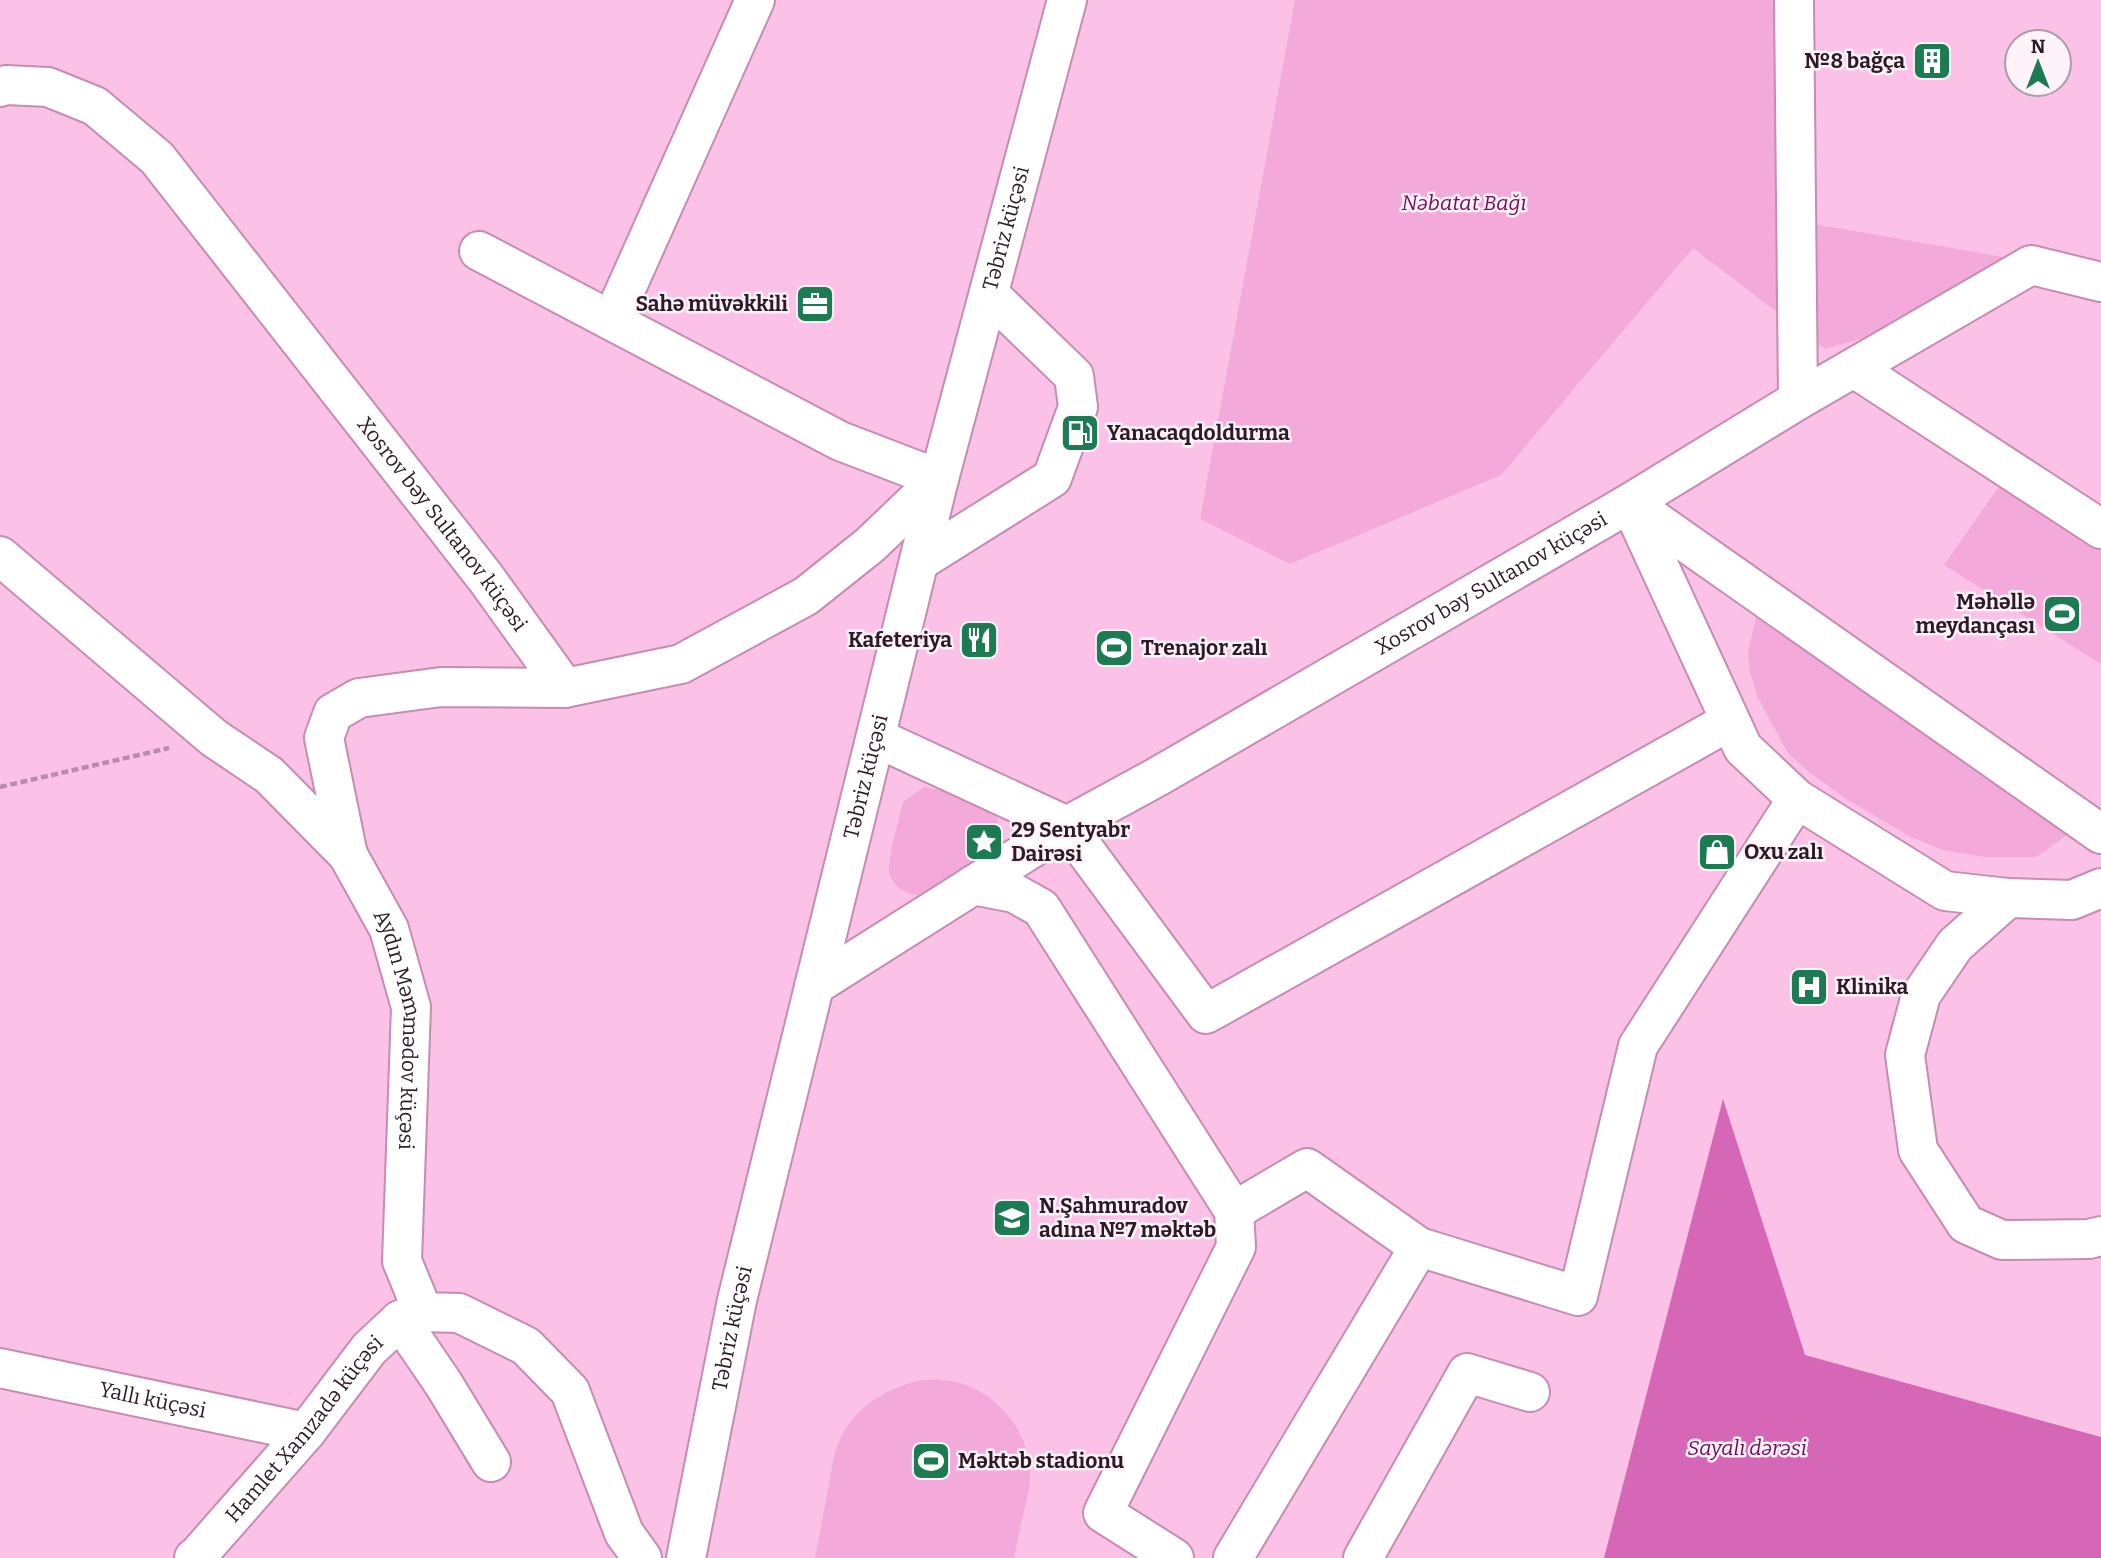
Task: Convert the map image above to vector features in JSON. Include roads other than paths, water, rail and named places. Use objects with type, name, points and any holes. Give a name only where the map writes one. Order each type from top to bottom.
[{"type":"street","points":[[612,320],[755,0]]},
{"type":"street","name":"Təbriz küçəsi","points":[[686,1558],[729,1337],[814,986],[939,479],[1067,0]]},
{"type":"street","points":[[1794,0],[1798,400]]},
{"type":"street","name":"Xosrov bəy Sultanov küçəsi","points":[[0,87],[48,87],[95,106],[157,159],[485,577],[565,688]]},
{"type":"street","points":[[348,855],[324,738],[333,713],[359,698],[440,687],[565,688],[681,664],[806,596],[870,545],[939,479],[840,441],[479,251]]},
{"type":"street","name":"Xosrov bəy Sultanov küçəsi","points":[[814,986],[1067,826],[1630,503],[1798,400],[2031,265],[2101,282]]},
{"type":"street","points":[[919,561],[1052,478],[1078,407],[1074,376],[989,294]]},
{"type":"street","points":[[1854,368],[2101,529]]},
{"type":"street","points":[[1630,503],[1742,748],[1797,799],[1945,891],[2008,898],[2072,900],[2101,888]]},
{"type":"street","points":[[1630,503],[2101,834]]},
{"type":"street","name":"Aydın Məmmədov küçəsi","points":[[0,556],[214,737],[268,775],[348,855],[389,929],[411,1007],[402,1261],[411,1316],[443,1383],[491,1462]]},
{"type":"street","points":[[877,737],[1067,826],[1206,1014],[1730,720]]},
{"type":"street","points":[[1234,1211],[1307,1168],[1419,1247],[1578,1296],[1638,1046],[1797,799]]},
{"type":"street","points":[[974,885],[1014,892],[1041,908],[1234,1211],[1236,1247],[1103,1513],[1174,1558]]},
{"type":"street","points":[[2008,898],[1955,946],[1921,995],[1905,1055],[1918,1150],[1965,1224],[2002,1240],[2089,1239],[2101,1236]]},
{"type":"street","points":[[1233,1558],[1419,1247]]},
{"type":"street","points":[[411,1316],[459,1313],[526,1346],[570,1391],[624,1533],[642,1558]]},
{"type":"street","name":"Hamlet Xanızadə küçəsi","points":[[194,1558],[306,1432],[369,1349],[411,1316]]},
{"type":"street","name":"Yallı küçəsi","points":[[0,1368],[306,1432]]},
{"type":"street","points":[[1363,1558],[1466,1373],[1530,1392]]},
{"type":"place","name":"№8 bağça","points":[[1932,61]]},
{"type":"place","name":"Sahə müvəkkili","points":[[815,304]]},
{"type":"place","name":"Yanacaqdoldurma","points":[[1080,433]]},
{"type":"place","name":"Məhəllə meydançası","points":[[2062,614]]},
{"type":"place","name":"Kafeteriya","points":[[979,640]]},
{"type":"place","name":"Trenajor zalı","points":[[1114,648]]},
{"type":"place","name":"29 Sentyabr Dairəsi","points":[[984,842]]},
{"type":"place","name":"Oxu zalı","points":[[1717,852]]},
{"type":"place","name":"Klinika","points":[[1809,987]]},
{"type":"place","name":"N.Şahmuradov adına №7 məktəb","points":[[1012,1218]]},
{"type":"place","name":"Məktəb stadionu","points":[[931,1461]]},
{"type":"park label","name":"Nəbatat Bağı","points":[[1464,203]]},
{"type":"park label","name":"Sayalı dərəsi","points":[[1747,1448]]}]
